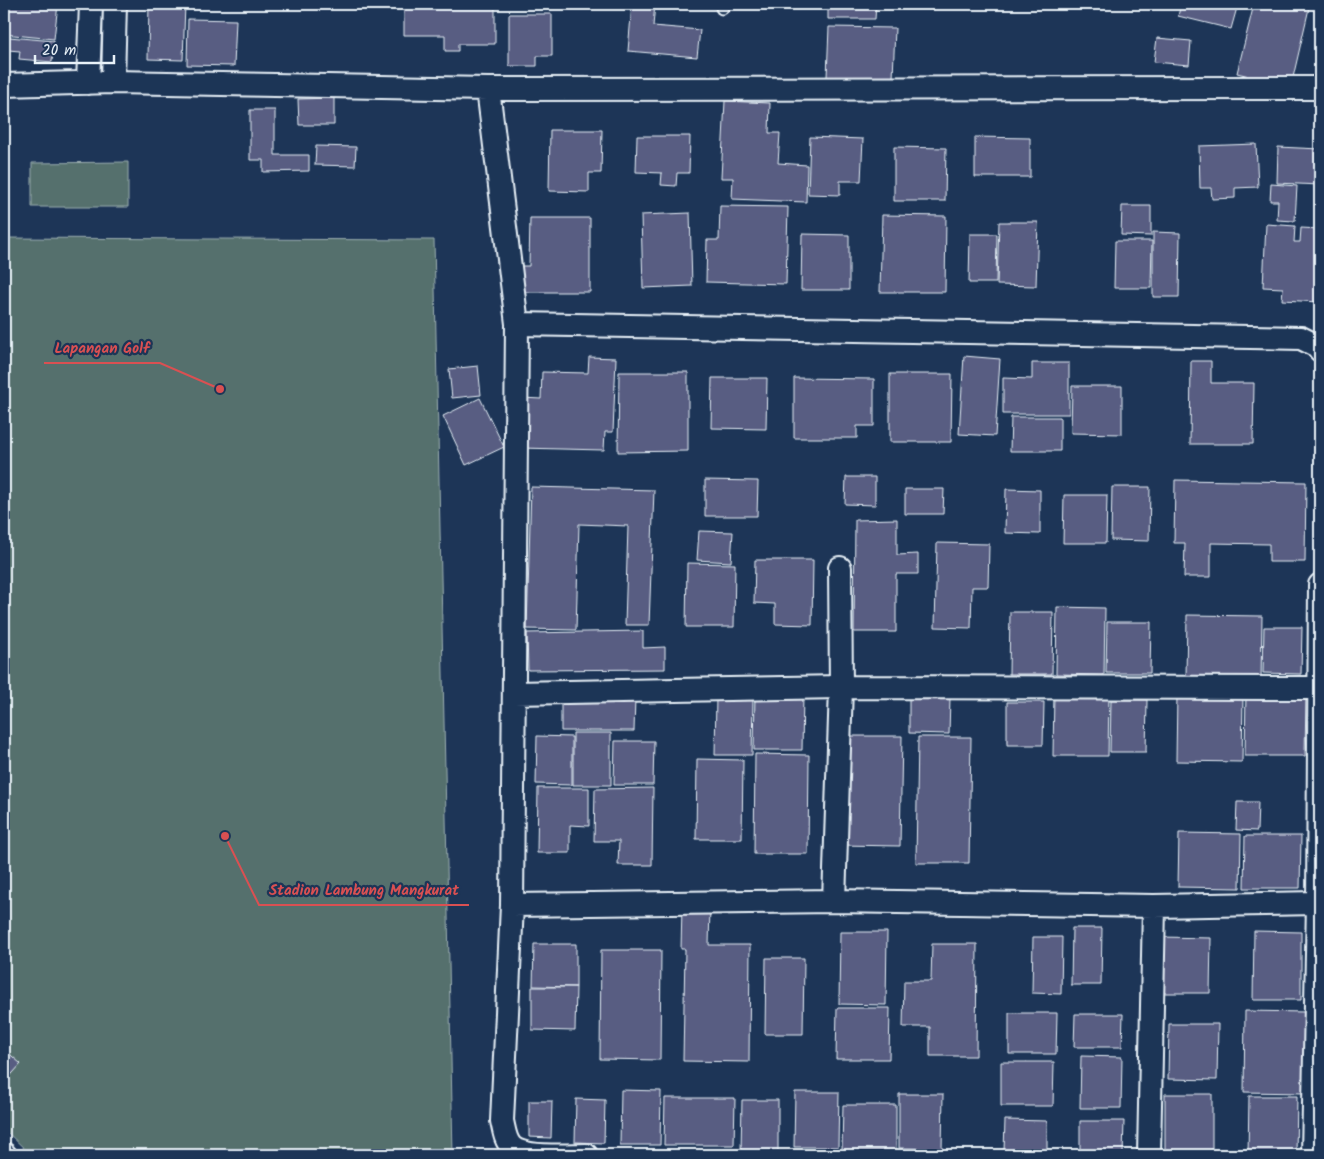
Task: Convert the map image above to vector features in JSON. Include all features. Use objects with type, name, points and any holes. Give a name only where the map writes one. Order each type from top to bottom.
[{"type":"street","points":[[88,83],[91,13],[114,12],[113,82]]},
{"type":"street","points":[[4,85],[113,82],[488,89],[1320,88]]},
{"type":"street","points":[[488,89],[517,324],[512,905],[502,1121],[506,1137],[512,1147],[527,1153],[586,1155]]},
{"type":"street","points":[[517,324],[1301,338],[1317,346],[1320,350]]},
{"type":"street","points":[[834,901],[841,687],[840,568]]},
{"type":"street","points":[[1313,1155],[1318,903],[1320,585]]},
{"type":"street","points":[[514,694],[841,687],[1319,688]]},
{"type":"street","points":[[512,905],[834,901],[1154,906],[1318,903]]},
{"type":"street","points":[[1149,1155],[1154,906]]},
{"type":"green space","points":[[128,162],[128,207],[32,207],[32,163]]},
{"type":"green space","points":[[4,238],[434,240],[453,1155],[31,1155],[4,1129]]},
{"type":"building","points":[[4,4],[58,4],[54,39],[4,34]]},
{"type":"building","points":[[149,4],[185,4],[183,60],[148,59]]},
{"type":"building","points":[[404,4],[495,4],[495,44],[458,44],[458,51],[445,51],[445,35],[404,35]]},
{"type":"building","points":[[632,4],[655,4],[653,26],[700,30],[697,57],[628,51]]},
{"type":"building","points":[[828,4],[876,4],[875,19],[828,19]]},
{"type":"building","points":[[1181,4],[1238,4],[1231,29],[1178,16]]},
{"type":"building","points":[[1254,4],[1310,4],[1291,86],[1237,73]]},
{"type":"building","points":[[509,14],[552,14],[552,56],[537,56],[537,66],[509,66]]},
{"type":"building","points":[[188,19],[236,20],[234,66],[187,65]]},
{"type":"building","points":[[1320,26],[1320,61],[1314,60]]},
{"type":"building","points":[[829,27],[895,28],[893,78],[827,77]]},
{"type":"building","points":[[9,37],[54,41],[52,62],[19,59],[20,51],[8,50]]},
{"type":"building","points":[[1157,38],[1191,41],[1189,65],[1154,62]]},
{"type":"building","points":[[334,98],[334,125],[299,125],[298,99]]},
{"type":"building","points":[[725,101],[770,103],[769,133],[780,133],[778,163],[807,165],[806,202],[732,199],[733,178],[721,178]]},
{"type":"building","points":[[250,110],[275,110],[275,155],[309,155],[309,171],[263,172],[263,160],[250,160]]},
{"type":"building","points":[[550,130],[602,130],[601,173],[589,173],[589,192],[549,191]]},
{"type":"building","points":[[637,136],[690,136],[689,173],[677,173],[676,186],[661,185],[662,173],[636,172]]},
{"type":"building","points":[[810,137],[863,139],[861,181],[840,181],[840,195],[808,194]]},
{"type":"building","points":[[975,137],[1030,138],[1030,177],[975,177]]},
{"type":"building","points":[[1256,144],[1258,187],[1235,188],[1235,198],[1212,199],[1211,188],[1200,188],[1199,146]]},
{"type":"building","points":[[316,146],[356,147],[355,166],[315,165]]},
{"type":"building","points":[[894,147],[946,148],[945,201],[894,201]]},
{"type":"building","points":[[1278,147],[1320,149],[1320,185],[1277,183]]},
{"type":"building","points":[[1271,184],[1297,186],[1295,221],[1277,220],[1278,201],[1270,201]]},
{"type":"building","points":[[720,206],[788,207],[786,284],[706,282],[707,240],[719,240]]},
{"type":"building","points":[[1122,206],[1151,206],[1151,236],[1121,235]]},
{"type":"building","points":[[690,213],[692,286],[643,288],[641,215]]},
{"type":"building","points":[[882,215],[946,216],[945,292],[880,292]]},
{"type":"building","points":[[530,218],[590,218],[590,292],[516,292],[516,266],[529,266]]},
{"type":"building","points":[[999,222],[1038,222],[1036,286],[997,285]]},
{"type":"building","points":[[1266,224],[1295,226],[1294,242],[1300,242],[1301,228],[1320,229],[1320,302],[1282,300],[1283,288],[1263,287]]},
{"type":"building","points":[[1153,232],[1180,233],[1179,297],[1153,297]]},
{"type":"building","points":[[802,234],[849,235],[849,290],[801,290]]},
{"type":"building","points":[[970,234],[997,234],[996,283],[969,283]]},
{"type":"building","points":[[1115,241],[1152,241],[1151,288],[1114,288]]},
{"type":"building","points":[[964,356],[1000,359],[995,436],[959,434]]},
{"type":"building","points":[[589,357],[616,358],[613,432],[605,432],[604,450],[520,448],[522,398],[541,399],[542,372],[588,373]]},
{"type":"building","points":[[1191,361],[1211,361],[1211,383],[1254,383],[1253,444],[1190,444]]},
{"type":"building","points":[[1032,363],[1069,363],[1069,414],[1003,414],[1003,378],[1032,379]]},
{"type":"building","points":[[478,366],[481,395],[452,398],[449,369]]},
{"type":"building","points":[[619,372],[688,372],[688,451],[618,452]]},
{"type":"building","points":[[890,374],[952,374],[951,442],[890,442]]},
{"type":"building","points":[[712,378],[767,378],[766,429],[711,428]]},
{"type":"building","points":[[794,378],[874,379],[874,426],[857,426],[857,438],[794,438]]},
{"type":"building","points":[[1072,386],[1122,386],[1122,434],[1071,433]]},
{"type":"building","points":[[480,398],[504,447],[466,465],[443,416]]},
{"type":"building","points":[[1011,417],[1060,417],[1060,451],[1010,451]]},
{"type":"building","points":[[846,477],[875,477],[875,505],[845,504]]},
{"type":"building","points":[[705,480],[758,481],[757,516],[705,516]]},
{"type":"building","points":[[1175,480],[1306,482],[1305,562],[1269,562],[1269,544],[1211,543],[1211,577],[1184,577],[1185,543],[1174,543]]},
{"type":"building","points":[[531,487],[654,490],[649,625],[625,625],[628,526],[579,524],[576,630],[527,629]]},
{"type":"building","points":[[1112,487],[1150,487],[1149,541],[1111,540]]},
{"type":"building","points":[[905,489],[944,489],[943,514],[905,514]]},
{"type":"building","points":[[1006,489],[1040,490],[1040,534],[1005,533]]},
{"type":"building","points":[[1064,495],[1107,495],[1106,543],[1063,543]]},
{"type":"building","points":[[897,519],[897,555],[918,554],[918,574],[896,574],[896,632],[854,632],[855,520]]},
{"type":"building","points":[[699,531],[733,532],[731,562],[697,560]]},
{"type":"building","points":[[937,543],[989,544],[988,587],[972,587],[971,628],[935,627]]},
{"type":"building","points":[[755,560],[813,560],[812,625],[775,624],[775,604],[754,603]]},
{"type":"building","points":[[687,563],[735,564],[734,627],[686,627]]},
{"type":"building","points":[[1057,607],[1105,608],[1104,675],[1056,674]]},
{"type":"building","points":[[1010,612],[1053,612],[1052,674],[1009,674]]},
{"type":"building","points":[[1187,615],[1262,616],[1261,679],[1186,678]]},
{"type":"building","points":[[1107,622],[1151,622],[1150,673],[1106,673]]},
{"type":"building","points":[[1264,627],[1302,627],[1301,674],[1263,673]]},
{"type":"building","points":[[643,631],[643,648],[665,647],[665,669],[528,670],[527,633]]},
{"type":"building","points":[[1054,692],[1109,692],[1108,756],[1053,756]]},
{"type":"building","points":[[1246,692],[1306,693],[1305,756],[1245,756]]},
{"type":"building","points":[[1177,694],[1243,694],[1242,762],[1176,761]]},
{"type":"building","points":[[755,695],[803,695],[802,750],[754,750]]},
{"type":"building","points":[[716,696],[753,696],[752,755],[715,755]]},
{"type":"building","points":[[561,697],[635,698],[634,731],[561,731]]},
{"type":"building","points":[[909,697],[950,697],[949,734],[909,733]]},
{"type":"building","points":[[1111,700],[1147,700],[1146,752],[1110,752]]},
{"type":"building","points":[[1007,702],[1044,702],[1043,745],[1007,745]]},
{"type":"building","points":[[573,733],[611,733],[611,785],[573,785]]},
{"type":"building","points":[[537,736],[572,737],[572,785],[536,784]]},
{"type":"building","points":[[843,736],[902,736],[900,846],[841,845]]},
{"type":"building","points":[[918,737],[971,737],[969,863],[916,863]]},
{"type":"building","points":[[615,741],[654,741],[653,785],[614,785]]},
{"type":"building","points":[[755,754],[809,755],[808,854],[754,854]]},
{"type":"building","points":[[697,759],[743,760],[742,839],[696,839]]},
{"type":"building","points":[[538,788],[589,788],[589,826],[570,825],[570,853],[537,853]]},
{"type":"building","points":[[653,788],[652,865],[618,865],[619,841],[594,841],[595,789]]},
{"type":"building","points":[[1237,802],[1258,802],[1257,831],[1236,830]]},
{"type":"building","points":[[1179,833],[1241,834],[1240,888],[1178,887]]},
{"type":"building","points":[[1245,836],[1301,836],[1300,888],[1244,888]]},
{"type":"building","points":[[682,907],[710,907],[709,945],[750,945],[749,1062],[683,1061],[685,949],[681,949]]},
{"type":"building","points":[[1072,928],[1102,928],[1101,985],[1071,985]]},
{"type":"building","points":[[1254,931],[1301,932],[1301,1000],[1253,1000]]},
{"type":"building","points":[[840,932],[887,932],[886,1005],[839,1004]]},
{"type":"building","points":[[1033,937],[1062,937],[1061,994],[1032,993]]},
{"type":"building","points":[[1160,937],[1211,938],[1210,993],[1159,993]]},
{"type":"building","points":[[534,944],[576,944],[576,987],[533,986]]},
{"type":"building","points":[[932,944],[977,944],[976,1056],[930,1056],[930,1027],[903,1027],[904,981],[931,981]]},
{"type":"building","points":[[601,950],[661,950],[660,1060],[600,1059]]},
{"type":"building","points":[[766,958],[804,958],[803,1034],[765,1034]]},
{"type":"building","points":[[532,987],[576,987],[575,1031],[532,1030]]},
{"type":"building","points":[[837,1008],[890,1008],[889,1059],[836,1059]]},
{"type":"building","points":[[1245,1011],[1305,1012],[1304,1093],[1244,1092]]},
{"type":"building","points":[[1009,1013],[1057,1013],[1056,1054],[1009,1054]]},
{"type":"building","points":[[1075,1014],[1123,1014],[1122,1047],[1074,1047]]},
{"type":"building","points":[[1169,1024],[1218,1024],[1217,1080],[1168,1079]]},
{"type":"building","points":[[4,1049],[21,1064],[4,1083]]},
{"type":"building","points":[[1081,1056],[1122,1057],[1121,1108],[1080,1108]]},
{"type":"building","points":[[1001,1062],[1054,1062],[1053,1106],[1001,1106]]},
{"type":"building","points":[[621,1090],[661,1091],[660,1145],[620,1145]]},
{"type":"building","points":[[795,1092],[839,1092],[838,1147],[794,1147]]},
{"type":"building","points":[[899,1094],[943,1094],[942,1149],[899,1148]]},
{"type":"building","points":[[1165,1094],[1212,1094],[1212,1155],[1165,1155]]},
{"type":"building","points":[[1249,1096],[1297,1096],[1296,1155],[1248,1155]]},
{"type":"building","points":[[665,1098],[735,1098],[734,1145],[664,1145]]},
{"type":"building","points":[[576,1099],[605,1100],[604,1143],[575,1142]]},
{"type":"building","points":[[742,1100],[778,1100],[778,1152],[741,1152]]},
{"type":"building","points":[[529,1101],[552,1101],[551,1138],[529,1137]]},
{"type":"building","points":[[843,1105],[896,1105],[896,1151],[842,1151]]},
{"type":"building","points":[[1005,1120],[1047,1121],[1047,1152],[1004,1151]]},
{"type":"building","points":[[1080,1121],[1124,1121],[1123,1154],[1080,1153]]},
{"type":"place","name":"Lapangan Golf","points":[[220,389]]},
{"type":"place","name":"Stadion Lambung Mangkurat","points":[[225,836]]}]
